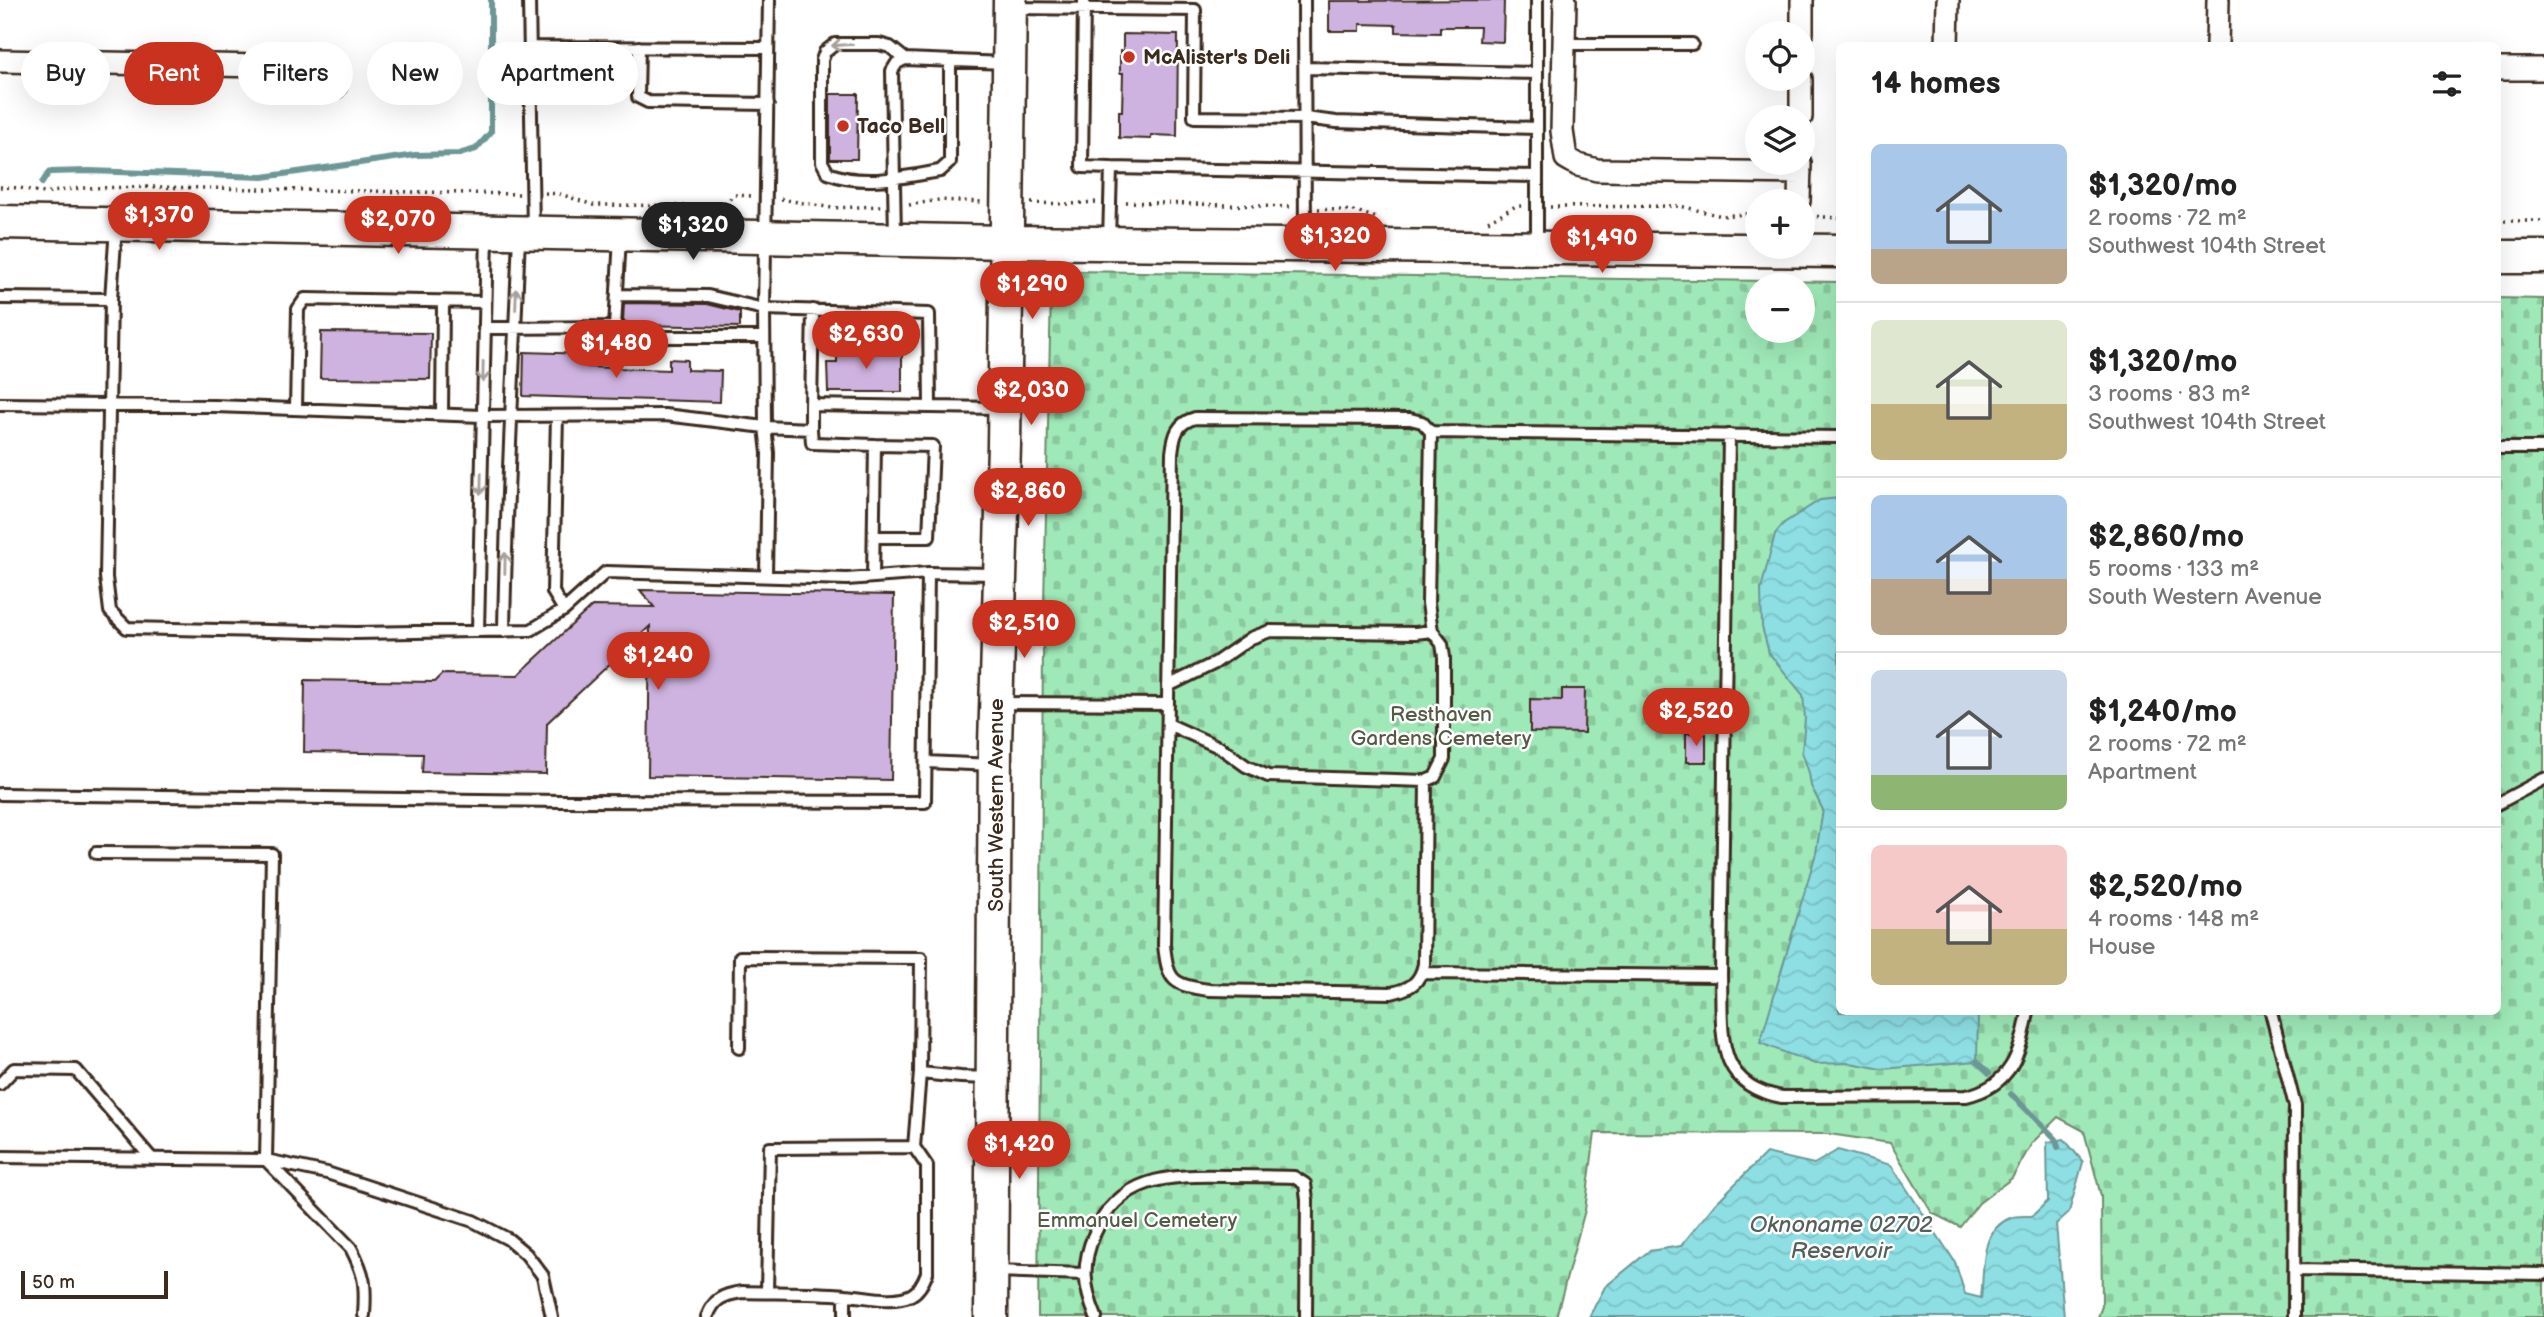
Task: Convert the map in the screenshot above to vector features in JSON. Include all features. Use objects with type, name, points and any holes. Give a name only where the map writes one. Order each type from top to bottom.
[{"type":"main road","name":"South Western Avenue","points":[[991,1317],[995,765],[1005,408],[1010,4]]},
{"type":"main road","points":[[0,222],[1007,242],[1745,249]]},
{"type":"main road","points":[[1815,250],[1836,251]]},
{"type":"main road","points":[[2501,257],[2544,257]]},
{"type":"street","points":[[1565,0],[1562,131],[1566,158],[1578,165],[1597,170],[1745,169]]},
{"type":"street","points":[[1802,0],[1802,21]]},
{"type":"street","points":[[1947,42],[1948,0]]},
{"type":"street","points":[[2217,42],[2218,0]]},
{"type":"street","points":[[0,61],[238,65]]},
{"type":"street","points":[[2501,69],[2544,69]]},
{"type":"lane","points":[[529,0],[529,42]]},
{"type":"lane","points":[[766,576],[768,453],[765,427],[764,309],[769,0]]},
{"type":"lane","points":[[1304,0],[1305,246]]},
{"type":"lane","points":[[1537,0],[1537,249]]},
{"type":"lane","points":[[1010,4],[1195,10],[1194,117],[1305,118],[1336,122],[1537,128]]},
{"type":"lane","points":[[1084,5],[1082,167],[1537,176]]},
{"type":"lane","points":[[905,59],[890,47],[879,44],[835,44],[825,52],[822,60],[822,162],[828,173],[843,178],[894,179],[940,171],[950,162],[950,61]]},
{"type":"lane","points":[[1564,44],[1692,44]]},
{"type":"lane","points":[[768,48],[639,47],[638,97],[648,102],[768,104]]},
{"type":"lane","points":[[895,240],[892,71],[897,63],[905,59],[1009,63]]},
{"type":"lane","points":[[1305,68],[1537,73]]},
{"type":"lane","points":[[503,631],[506,486],[515,328],[526,233],[528,105]]},
{"type":"lane","points":[[1109,243],[1111,168]]},
{"type":"lane","points":[[116,225],[111,299],[106,577],[110,611],[127,628],[271,632],[531,631],[564,610],[606,572],[847,579],[928,573],[1000,574]]},
{"type":"lane","points":[[478,631],[487,232]]},
{"type":"lane","points":[[615,327],[621,234]]},
{"type":"lane","points":[[617,295],[708,296],[764,309],[929,314],[930,407]]},
{"type":"lane","points":[[0,298],[111,299]]},
{"type":"lane","points":[[296,409],[298,309],[305,299],[485,302]]},
{"type":"lane","points":[[442,414],[443,302]]},
{"type":"lane","points":[[813,310],[812,443],[933,446],[929,537],[874,537]]},
{"type":"lane","points":[[484,328],[615,327],[647,337],[764,337]]},
{"type":"lane","points":[[0,404],[296,409],[482,416],[665,415],[765,427],[811,429]]},
{"type":"lane","points":[[811,405],[1005,408]]},
{"type":"lane","points":[[557,415],[553,592],[564,610]]},
{"type":"lane","points":[[1168,724],[1221,748],[1257,772],[1268,776],[1426,781],[1435,777],[1444,759],[1444,657],[1442,644],[1432,631],[1428,603],[1431,432],[1422,422],[1410,419],[1206,417],[1186,421],[1179,426],[1172,453],[1164,945],[1168,973],[1174,981],[1181,985],[1209,990],[1391,993],[1411,987],[1418,981],[1424,964],[1426,781]]},
{"type":"lane","points":[[1431,432],[1836,438]]},
{"type":"lane","points":[[1729,435],[1721,976],[1725,1050],[1734,1070],[1753,1090],[1782,1097],[1966,1096],[1991,1089],[2002,1078],[2018,1051],[2027,1015]]},
{"type":"lane","points":[[873,577],[875,445]]},
{"type":"lane","points":[[2501,447],[2544,448]]},
{"type":"lane","points":[[0,794],[562,801],[925,802],[928,573]]},
{"type":"lane","points":[[1168,686],[1215,663],[1251,638],[1270,631],[1432,631]]},
{"type":"lane","points":[[996,704],[1168,704]]},
{"type":"lane","points":[[926,762],[995,765]]},
{"type":"lane","points":[[2501,802],[2544,779]]},
{"type":"lane","points":[[96,853],[272,854],[265,1160],[351,1248],[366,1286],[364,1316]]},
{"type":"lane","points":[[707,1317],[716,1299],[741,1292],[895,1298],[912,1295],[924,1282],[927,1273],[927,1166],[914,1147],[920,1073],[921,958],[740,957],[739,1048]]},
{"type":"lane","points":[[1422,973],[1721,976]]},
{"type":"lane","points":[[2272,1015],[2295,1106],[2294,1317]]},
{"type":"lane","points":[[0,1084],[14,1069],[76,1070],[152,1159]]},
{"type":"lane","points":[[920,1073],[994,1078]]},
{"type":"lane","points":[[767,1292],[770,1148],[914,1147]]},
{"type":"lane","points":[[0,1157],[265,1160],[359,1182],[473,1221],[508,1238],[526,1254],[543,1276],[552,1317]]},
{"type":"lane","points":[[1096,1317],[1088,1298],[1084,1274],[1089,1247],[1105,1214],[1134,1188],[1180,1175],[1300,1179],[1307,1190],[1306,1317]]},
{"type":"lane","points":[[2294,1270],[2544,1274]]},
{"type":"lane","points":[[992,1271],[1084,1274]]},
{"type":"lane","points":[[845,1295],[845,1317]]},
{"type":"path","points":[[1815,216],[1836,218]]},
{"type":"path","points":[[2501,221],[2544,222]]},
{"type":"green space","name":"Resthaven Gardens Cemetery","points":[[1070,271],[1745,281],[1745,343],[1815,343],[1815,282],[1836,282],[1836,1015],[2501,1015],[2501,298],[2544,299],[2544,1317],[2098,1317],[2102,1306],[2101,1196],[2084,1131],[2058,1117],[2032,1143],[2012,1178],[1979,1203],[1960,1227],[1932,1213],[1890,1143],[1829,1134],[1595,1133],[1585,1210],[1556,1317],[1038,1317],[1043,648],[1051,291],[1059,279]]},
{"type":"water","points":[[1836,498],[1836,1015],[1978,1015],[1977,1061],[1882,1069],[1850,1063],[1815,1064],[1760,1043],[1816,853],[1823,810],[1811,786],[1802,752],[1805,718],[1803,695],[1769,653],[1762,627],[1761,589],[1775,534],[1784,523],[1820,500]]},
{"type":"water","name":"Oknoname 02702 Reservoir","points":[[2064,1139],[2083,1162],[2069,1212],[2056,1224],[2064,1317],[1589,1317],[1605,1287],[1649,1251],[1681,1246],[1715,1204],[1766,1153],[1814,1164],[1838,1150],[1891,1165],[1955,1262],[1965,1294],[1981,1298],[1985,1252],[1993,1232],[2010,1218],[2032,1216],[2048,1201],[2047,1142]]},
{"type":"building","points":[[1504,0],[1503,42],[1479,41],[1480,27],[1440,27],[1440,33],[1396,32],[1396,25],[1360,24],[1360,31],[1329,31],[1329,1]]},
{"type":"building","points":[[1123,34],[1178,35],[1177,136],[1151,135],[1151,139],[1119,138],[1123,73],[1120,73],[1120,51],[1123,51]]},
{"type":"building","name":"Taco Bell","points":[[830,94],[858,94],[857,159],[830,159]]},
{"type":"building","points":[[624,303],[707,304],[740,312],[740,327],[634,325],[623,321]]},
{"type":"building","points":[[321,332],[431,333],[430,379],[320,378]]},
{"type":"building","points":[[837,348],[902,348],[902,392],[828,392],[827,363],[837,363]]},
{"type":"building","points":[[524,352],[588,354],[587,367],[669,370],[669,359],[687,360],[687,370],[721,371],[720,402],[523,396]]},
{"type":"building","points":[[640,590],[894,595],[891,780],[648,776],[650,626],[547,723],[546,774],[422,772],[423,754],[304,752],[305,680],[434,682],[442,674],[518,675],[592,606],[654,607]]},
{"type":"building","points":[[1562,689],[1585,689],[1584,733],[1530,732],[1530,699],[1562,700]]},
{"type":"building","points":[[1686,733],[1706,734],[1706,762],[1686,762]]},
{"type":"waterway","points":[[42,183],[49,172],[263,177],[415,155],[459,154],[476,149],[491,132],[491,0]]},
{"type":"waterway","points":[[1977,1061],[1989,1073]]},
{"type":"waterway","points":[[2011,1094],[2056,1139],[2058,1147]]},
{"type":"place","name":"McAlister's Deli","points":[[1129,57]]},
{"type":"place","name":"Taco Bell","points":[[843,126]]},
{"type":"park label","name":"Emmanuel Cemetery","points":[[1137,1220]]}]
